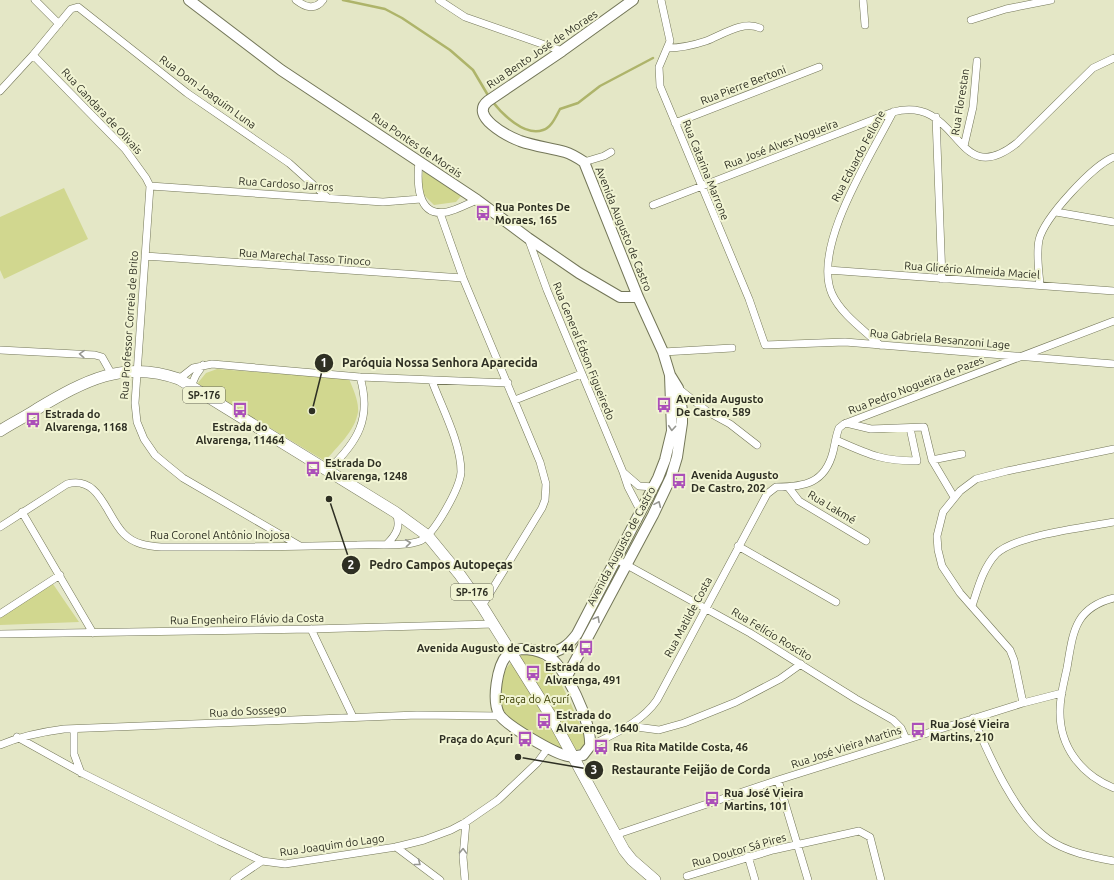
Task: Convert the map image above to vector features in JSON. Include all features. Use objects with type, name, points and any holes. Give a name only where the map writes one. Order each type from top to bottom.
[{"type":"main road","name":"SP-176","points":[[0,431],[78,386],[110,373],[137,370],[158,372],[179,379],[191,386],[274,439],[328,470],[395,512],[428,536],[460,574],[512,652],[574,757],[616,835],[632,860],[655,880]]},
{"type":"street","points":[[0,91],[59,24],[35,0]]},
{"type":"street","name":"Rua Pontes de Morais","points":[[189,0],[281,70],[419,161],[528,238],[620,297],[638,297]]},
{"type":"street","points":[[296,0],[308,7],[318,6],[323,0]]},
{"type":"street","points":[[439,0],[465,17],[562,51]]},
{"type":"street","name":"Rua Bento José de Moraes","points":[[484,104],[633,0]]},
{"type":"street","name":"Rua Catarina Marrone","points":[[661,0],[669,34],[668,48],[662,60],[658,75],[660,86],[749,299],[765,345]]},
{"type":"street","points":[[863,0],[865,25]]},
{"type":"street","points":[[972,20],[1006,9],[1051,0]]},
{"type":"street","name":"Rua Dom Joaquim Luna","points":[[59,24],[73,7],[78,7],[83,10],[187,93],[289,163],[328,198]]},
{"type":"street","points":[[668,48],[689,46],[741,27],[756,26],[760,28]]},
{"type":"street","name":"Rua Gandara de Olivais","points":[[33,55],[119,143],[146,178],[150,186]]},
{"type":"street","name":"Rua Eduardo Fellone","points":[[880,345],[837,304],[830,289],[828,270],[834,236],[844,206],[893,112],[905,109],[917,110],[936,117],[964,146],[980,158],[995,157],[1006,152],[1093,68],[1114,58]]},
{"type":"street","name":"Rua Florestan","points":[[964,146],[973,107],[977,61]]},
{"type":"street","name":"Rua Pierre Bertoni","points":[[675,123],[819,68]]},
{"type":"street","name":"Avenida Augusto de Castro","points":[[484,104],[482,114],[486,120],[507,134],[521,141],[565,152],[584,162],[638,297],[663,352],[670,375],[678,388],[682,410],[677,457],[671,477],[653,515],[566,678]]},
{"type":"street","name":"Rua José Alves Nogueira","points":[[653,205],[893,112]]},
{"type":"street","points":[[936,117],[942,279]]},
{"type":"street","points":[[584,162],[604,156],[610,152]]},
{"type":"street","points":[[1040,285],[1038,256],[1039,241],[1042,231],[1056,212],[1092,171],[1106,160],[1114,157]]},
{"type":"street","points":[[419,161],[418,185],[420,199],[429,208],[440,213],[448,212],[476,200]]},
{"type":"street","name":"Rua Cardoso Jarros","points":[[150,186],[383,202],[420,199]]},
{"type":"street","name":"Rua Professor Correia de Brito","points":[[150,186],[135,403],[137,422],[144,440],[155,455],[183,478],[301,546]]},
{"type":"street","points":[[1056,212],[1114,222]]},
{"type":"street","points":[[440,213],[463,278],[515,400],[545,477],[545,500],[511,561],[482,606]]},
{"type":"street","name":"Rua General Édson Figueiredo","points":[[528,238],[581,374],[628,487],[641,512]]},
{"type":"street","name":"Rua Marechal Tasso Tinoco","points":[[145,256],[463,278]]},
{"type":"street","name":"Rua Glicério Almeida Maciel","points":[[828,270],[1114,291]]},
{"type":"street","name":"Rua Pedro Nogueira de Pazes","points":[[838,428],[846,423],[1114,321]]},
{"type":"street","name":"Rua Gabriela Besanzoni Lage","points":[[765,345],[826,342],[1114,364]]},
{"type":"street","points":[[663,352],[732,348]]},
{"type":"street","points":[[0,350],[95,354],[102,357],[110,373]]},
{"type":"street","points":[[179,379],[193,368],[203,364],[360,377],[508,384]]},
{"type":"street","points":[[191,386],[203,364]]},
{"type":"street","points":[[515,400],[581,374]]},
{"type":"street","name":"Avenida Augusto de Castro","points":[[546,654],[558,652],[566,647],[577,634],[654,487],[665,460],[672,431],[670,375]]},
{"type":"street","points":[[328,470],[346,452],[362,423],[365,412],[365,397],[360,377]]},
{"type":"street","points":[[428,536],[449,504],[461,474],[458,450],[432,381]]},
{"type":"street","points":[[678,388],[708,412],[730,424],[757,445]]},
{"type":"street","points":[[846,423],[871,430],[924,427],[932,460],[954,497]]},
{"type":"street","name":"Rua Matilde Costa","points":[[590,746],[628,726],[650,711],[767,494],[776,487],[799,487],[817,479],[823,474],[833,453],[838,428]]},
{"type":"street","points":[[836,440],[873,457],[892,461],[917,462],[910,428]]},
{"type":"street","points":[[1023,703],[1014,660],[1010,650],[952,582],[942,566],[938,550],[938,536],[942,517],[954,497],[966,485],[976,479],[1114,449]]},
{"type":"street","points":[[932,460],[962,454]]},
{"type":"street","name":"Rua General Édson Figueiredo","points":[[623,472],[639,486],[654,487]]},
{"type":"street","name":"Rua Coronel Antônio Inojosa","points":[[0,527],[67,484],[74,482],[83,483],[93,488],[124,535],[134,542],[161,547],[301,546],[414,543],[428,536]]},
{"type":"street","name":"Rua Lakmé","points":[[789,488],[799,501],[866,541]]},
{"type":"street","points":[[22,512],[93,633]]},
{"type":"street","points":[[387,544],[397,532],[399,525],[395,512]]},
{"type":"street","points":[[972,606],[989,563],[997,553],[1008,545],[1057,532],[1114,522]]},
{"type":"street","points":[[738,546],[836,602]]},
{"type":"street","name":"Rua Felício Roscito","points":[[616,559],[706,608],[893,720],[901,728],[906,739]]},
{"type":"street","points":[[0,614],[60,575]]},
{"type":"street","points":[[1114,598],[1098,604],[1088,610],[1076,624],[1062,693],[1060,711],[1061,727],[1066,742],[1077,762],[1089,776],[1114,788]]},
{"type":"street","name":"Rua Engenheiro Flávio da Costa","points":[[0,634],[311,629],[494,624]]},
{"type":"street","points":[[311,629],[352,717]]},
{"type":"street","points":[[577,634],[586,639]]},
{"type":"street","points":[[528,649],[546,654],[566,678],[584,716],[590,739],[590,746],[583,755],[574,757],[568,756],[548,748],[517,729],[500,716],[496,704],[497,683],[500,668],[507,656],[512,652],[528,649]]},
{"type":"street","points":[[628,726],[659,730],[684,723],[736,702],[780,679],[801,664]]},
{"type":"street","name":"Rua José Vieira Martins","points":[[616,835],[778,780],[906,739],[1023,703],[1062,693]]},
{"type":"street","name":"Rua do Sossego","points":[[0,745],[17,737],[34,733],[74,730],[352,717],[417,715],[500,716]]},
{"type":"street","points":[[973,718],[990,757],[1012,795],[1038,831],[1060,846],[1114,861]]},
{"type":"street","points":[[74,730],[74,754],[82,773]]},
{"type":"street","name":"Rua Joaquim do Lago","points":[[17,737],[82,773],[262,861],[285,864],[396,847],[424,840],[451,830],[466,822],[498,800],[522,779],[548,748]]},
{"type":"street","points":[[778,780],[808,880]]},
{"type":"street","points":[[465,880],[463,857],[466,822]]},
{"type":"street","name":"Rua Doutor Sá Pires","points":[[687,876],[748,856],[859,831],[870,837],[881,880]]},
{"type":"street","points":[[396,847],[440,880]]},
{"type":"street","points":[[748,856],[755,880]]},
{"type":"street","points":[[234,880],[262,861]]},
{"type":"green space","points":[[423,171],[461,196],[456,202],[434,205],[421,192]]},
{"type":"green space","points":[[64,188],[88,239],[4,279],[0,270],[0,217]]},
{"type":"green space","points":[[217,369],[349,379],[358,404],[356,419],[345,438],[325,461],[197,384],[206,373]]},
{"type":"green space","points":[[53,584],[79,622],[0,625],[0,617]]},
{"type":"green space","name":"Praça do Açurí","points":[[526,652],[540,658],[548,665],[561,683],[585,735],[587,743],[580,749],[566,751],[547,746],[503,716],[502,683],[505,670],[512,662]]},
{"type":"waterway","points":[[343,0],[385,9],[402,18],[450,50],[473,70],[489,97]]},
{"type":"waterway","points":[[492,101],[514,123],[529,130],[543,130],[551,124],[560,109],[578,103],[600,86],[653,58]]},
{"type":"place","name":"Rua Pontes De Moraes, 165","points":[[483,213]]},
{"type":"place","name":"Avenida Augusto De Castro, 589","points":[[664,405]]},
{"type":"place","name":"Estrada do Alvarenga, 11464","points":[[240,410]]},
{"type":"place","name":"Paróquia Nossa Senhora Aparecida","points":[[312,411]]},
{"type":"place","name":"Estrada do Alvarenga, 1168","points":[[33,420]]},
{"type":"place","name":"Estrada Do Alvarenga, 1248","points":[[313,469]]},
{"type":"place","name":"Avenida Augusto De Castro, 202","points":[[679,481]]},
{"type":"place","name":"Pedro Campos Autopeças","points":[[329,499]]},
{"type":"place","name":"Avenida Augusto de Castro, 44","points":[[586,648]]},
{"type":"place","name":"Estrada do Alvarenga, 491","points":[[533,673]]},
{"type":"place","name":"Estrada do Alvarenga, 1640","points":[[544,721]]},
{"type":"place","name":"Rua José Vieira Martins, 210","points":[[918,730]]},
{"type":"place","name":"Praça do Açuri","points":[[525,739]]},
{"type":"place","name":"Rua Rita Matilde Costa, 46","points":[[601,747]]},
{"type":"place","name":"Restaurante Feijão de Corda","points":[[518,757]]},
{"type":"place","name":"Rua José Vieira Martins, 101","points":[[712,799]]}]
